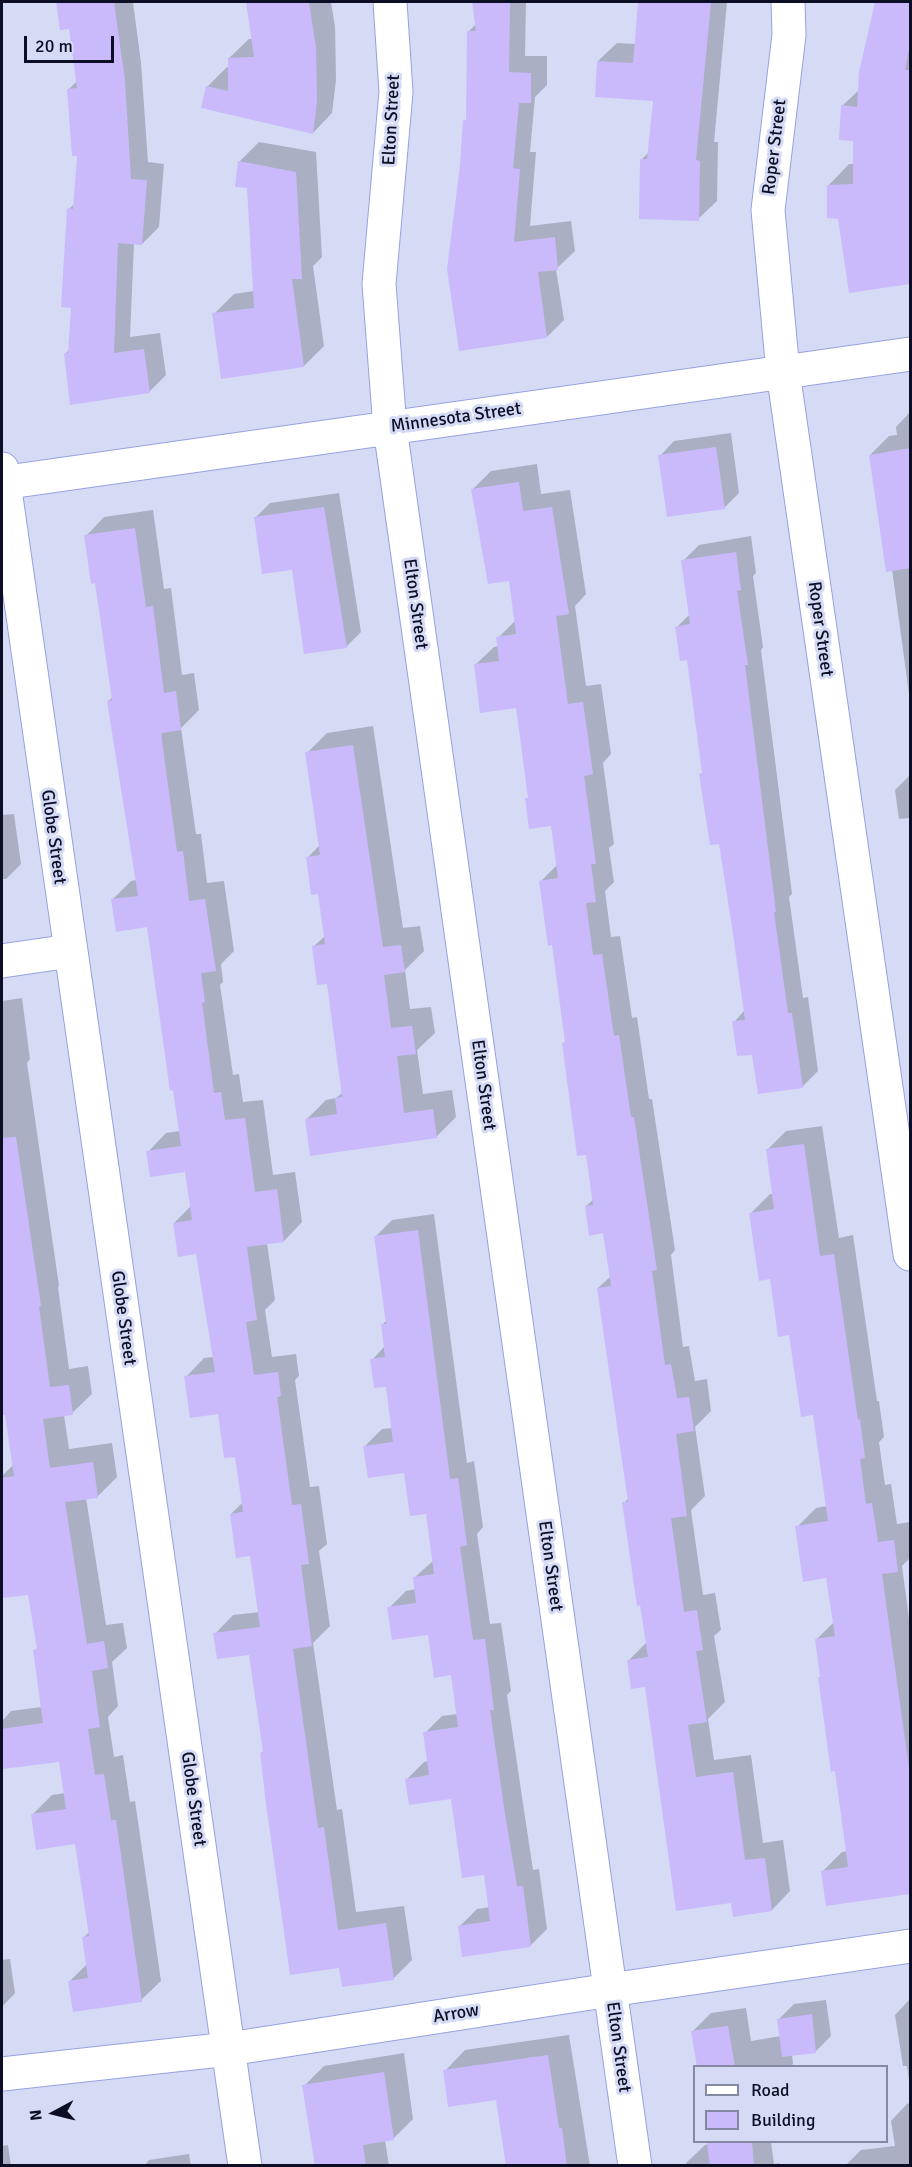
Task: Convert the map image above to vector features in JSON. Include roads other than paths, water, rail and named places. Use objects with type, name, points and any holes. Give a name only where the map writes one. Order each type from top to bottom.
[{"type":"street","name":"Elton Street","points":[[390,2],[396,92],[379,284],[390,428],[635,2166]]},
{"type":"street","name":"Roper Street","points":[[788,2],[789,35],[768,210],[783,372],[910,1254]]},
{"type":"street","name":"Minnesota Street","points":[[2,478],[390,428],[910,354]]},
{"type":"street","name":"Globe Street","points":[[2,478],[245,2166]]},
{"type":"street","points":[[2,960],[69,951]]},
{"type":"street","name":"Arrow","points":[[2,2074],[229,2049],[910,1946]]}]
